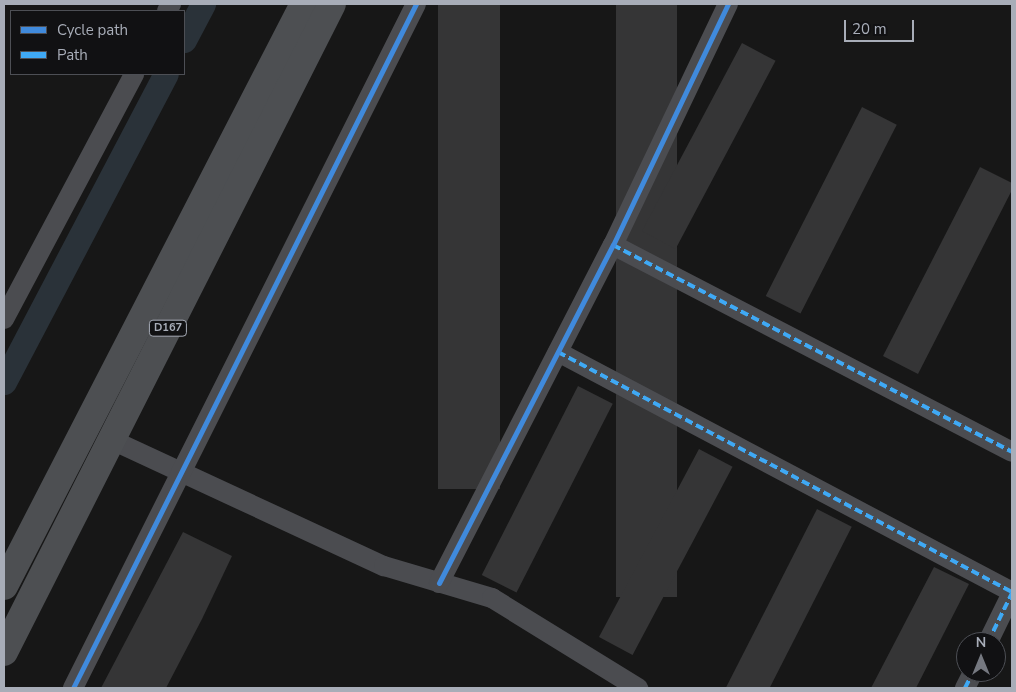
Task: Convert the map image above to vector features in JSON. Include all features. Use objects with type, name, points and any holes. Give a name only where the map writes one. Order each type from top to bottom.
[{"type":"main road","name":"D167","points":[[4,586],[304,4]]},
{"type":"main road","name":"D167","points":[[4,652],[332,4]]},
{"type":"street","points":[[74,688],[416,4]]},
{"type":"street","points":[[439,583],[613,245],[728,4]]},
{"type":"street","points":[[4,319],[133,75]]},
{"type":"street","points":[[613,245],[1012,452]]},
{"type":"street","points":[[558,352],[1012,592],[993,632]]},
{"type":"street","points":[[112,440],[384,566],[492,598],[638,688]]},
{"type":"building","points":[[438,4],[500,4],[500,489],[438,489]]},
{"type":"building","points":[[616,4],[677,4],[677,597],[616,597]]},
{"type":"building","points":[[742,43],[776,61],[676,249],[642,231]]},
{"type":"building","points":[[862,107],[897,125],[801,314],[766,296]]},
{"type":"building","points":[[980,167],[1012,183],[1012,190],[918,374],[883,356]]},
{"type":"building","points":[[578,386],[613,404],[517,593],[482,575]]},
{"type":"building","points":[[699,449],[733,467],[633,655],[599,637]]},
{"type":"building","points":[[817,509],[852,527],[770,688],[726,688]]},
{"type":"building","points":[[183,532],[232,556],[166,688],[101,688]]},
{"type":"building","points":[[934,567],[969,584],[916,688],[871,688]]},
{"type":"waterway","points":[[185,38],[203,4]]},
{"type":"waterway","points":[[4,382],[165,75]]},
{"type":"marked path","points":[[613,245],[1012,452]]},
{"type":"marked path","points":[[558,352],[1012,592]]},
{"type":"marked path","points":[[993,632],[1012,593]]},
{"type":"marked path","points":[[965,688],[968,682]]},
{"type":"cycle path","points":[[73,688],[416,4]]},
{"type":"cycle path","points":[[439,583],[613,245],[728,4]]}]
